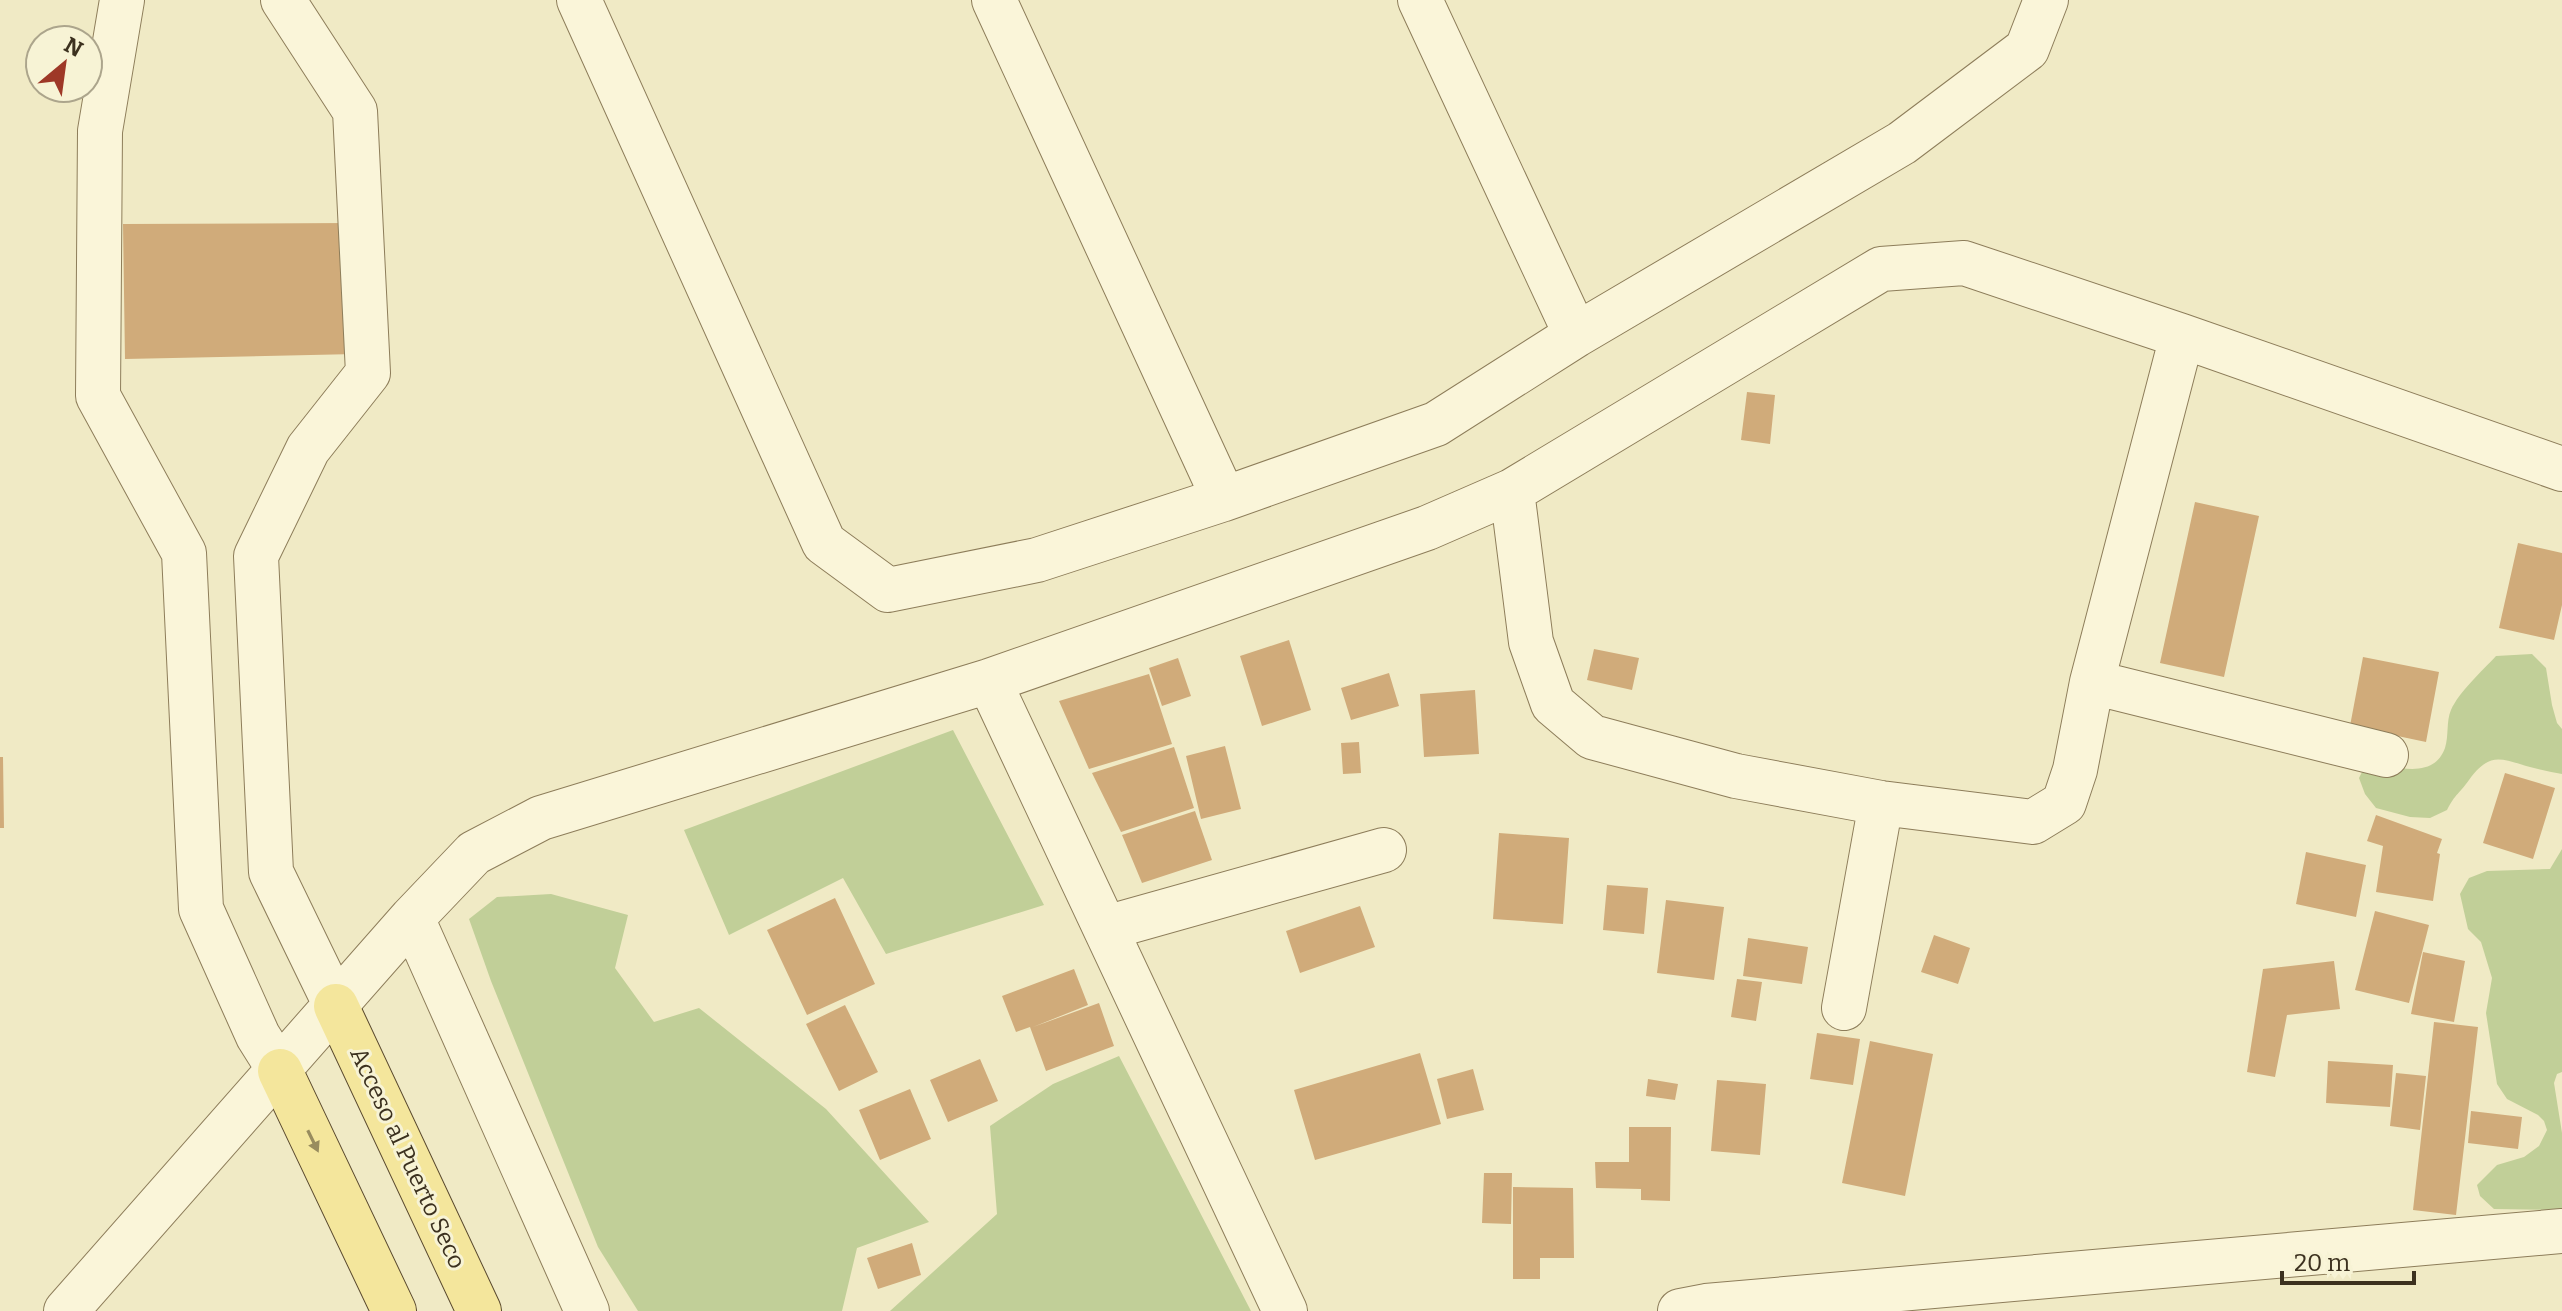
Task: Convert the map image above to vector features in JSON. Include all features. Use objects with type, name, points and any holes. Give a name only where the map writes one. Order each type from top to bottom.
[{"type":"main road","name":"Acceso al Puerto Seco","points":[[336,1006],[479,1311]]},
{"type":"main road","points":[[280,1071],[394,1311]]},
{"type":"street","points":[[122,0],[100,131],[98,396],[184,553],[201,909],[258,1036],[280,1071]]},
{"type":"street","points":[[283,0],[355,111],[368,373],[308,449],[256,556],[271,872],[336,1006]]},
{"type":"street","points":[[579,0],[824,543],[888,590],[1037,560],[1224,499],[1436,424],[1576,335],[1902,143],[2027,49],[2046,0]]},
{"type":"street","points":[[994,0],[1224,499]]},
{"type":"street","points":[[1420,0],[1576,335]]},
{"type":"street","points":[[66,1311],[412,918],[474,853],[541,818],[989,681],[1427,528],[1512,491],[1881,269],[1964,263],[2562,469]]},
{"type":"street","points":[[1512,491],[1531,642],[1553,704],[1592,737],[1736,776],[1881,803],[2033,822],[2064,803],[2075,770],[2092,682],[2182,336]]},
{"type":"street","points":[[989,681],[1285,1311]]},
{"type":"street","points":[[2092,682],[2386,755]]},
{"type":"street","points":[[1844,1008],[1881,803]]},
{"type":"street","points":[[1106,928],[1384,850]]},
{"type":"street","points":[[412,918],[587,1311]]},
{"type":"street","points":[[1680,1311],[1706,1306],[2562,1231]]},
{"type":"green space","points":[[2532,654],[2546,668],[2552,705],[2562,729],[2562,774],[2511,762],[2490,761],[2476,771],[2447,810],[2430,818],[2410,817],[2376,808],[2365,794],[2359,778],[2367,762],[2412,769],[2432,765],[2445,748],[2451,710],[2471,682],[2496,656]]},
{"type":"green space","points":[[953,730],[1044,905],[886,954],[843,878],[729,935],[684,830]]},
{"type":"green space","points":[[2562,849],[2562,1072],[2557,1074],[2554,1083],[2562,1133],[2562,1210],[2494,1209],[2480,1196],[2477,1185],[2497,1165],[2524,1157],[2539,1146],[2547,1130],[2538,1115],[2507,1099],[2497,1084],[2486,1013],[2492,978],[2481,942],[2468,929],[2460,894],[2469,878],[2487,871],[2550,869]]},
{"type":"green space","points":[[551,894],[628,915],[615,968],[654,1022],[699,1008],[826,1109],[929,1222],[857,1248],[842,1311],[638,1311],[598,1247],[469,919],[497,897]]},
{"type":"green space","points":[[1119,1056],[1251,1311],[890,1311],[997,1214],[990,1126],[1053,1084]]},
{"type":"building","points":[[350,223],[356,354],[125,359],[123,224]]},
{"type":"building","points":[[1747,392],[1775,395],[1770,444],[1741,440]]},
{"type":"building","points":[[2195,502],[2259,516],[2224,677],[2160,663]]},
{"type":"building","points":[[2518,543],[2562,553],[2562,605],[2554,640],[2499,628]]},
{"type":"building","points":[[1289,640],[1311,710],[1262,726],[1240,656]]},
{"type":"building","points":[[1594,649],[1639,658],[1632,690],[1587,680]]},
{"type":"building","points":[[2363,657],[2439,672],[2426,742],[2350,726]]},
{"type":"building","points":[[1178,658],[1191,696],[1162,706],[1149,668]]},
{"type":"building","points":[[1389,673],[1399,706],[1351,720],[1341,688]]},
{"type":"building","points":[[1149,674],[1172,744],[1089,769],[1059,701]]},
{"type":"building","points":[[1475,690],[1479,754],[1424,757],[1420,694]]},
{"type":"building","points":[[1359,742],[1361,773],[1343,774],[1341,743]]},
{"type":"building","points":[[1225,746],[1241,809],[1201,819],[1186,756]]},
{"type":"building","points":[[1174,747],[1194,808],[1121,832],[1092,773]]},
{"type":"building","points":[[0,757],[3,757],[4,828],[0,828]]},
{"type":"building","points":[[2505,773],[2555,788],[2533,859],[2483,843]]},
{"type":"building","points":[[1195,811],[1212,860],[1142,883],[1122,835]]},
{"type":"building","points":[[2376,815],[2442,839],[2437,853],[2440,854],[2433,901],[2376,892],[2383,846],[2367,841]]},
{"type":"building","points":[[1499,833],[1569,838],[1563,924],[1493,919]]},
{"type":"building","points":[[2306,852],[2366,865],[2356,917],[2296,904]]},
{"type":"building","points":[[1607,885],[1648,888],[1644,934],[1603,930]]},
{"type":"building","points":[[835,898],[875,984],[807,1015],[767,930]]},
{"type":"building","points":[[1666,900],[1724,907],[1714,980],[1657,973]]},
{"type":"building","points":[[1360,906],[1375,947],[1300,973],[1286,931]]},
{"type":"building","points":[[2375,911],[2429,925],[2409,1003],[2355,990]]},
{"type":"building","points":[[1934,935],[1970,948],[1958,984],[1921,972]]},
{"type":"building","points":[[1748,938],[1808,947],[1802,984],[1743,976]]},
{"type":"building","points":[[2423,952],[2465,961],[2454,1022],[2411,1014]]},
{"type":"building","points":[[2334,961],[2340,1009],[2287,1015],[2275,1077],[2247,1072],[2263,969]]},
{"type":"building","points":[[1074,969],[1088,1005],[1033,1027],[1099,1003],[1114,1046],[1046,1071],[1030,1027],[1016,1032],[1002,996]]},
{"type":"building","points":[[1737,979],[1762,982],[1756,1021],[1731,1017]]},
{"type":"building","points":[[845,1005],[878,1072],[839,1091],[806,1024]]},
{"type":"building","points":[[2434,1022],[2478,1027],[2456,1215],[2413,1210]]},
{"type":"building","points":[[1817,1033],[1860,1039],[1853,1085],[1810,1079]]},
{"type":"building","points":[[1870,1041],[1933,1054],[1905,1196],[1842,1183]]},
{"type":"building","points":[[1420,1053],[1441,1124],[1315,1160],[1294,1090]]},
{"type":"building","points":[[980,1059],[998,1101],[948,1122],[930,1080]]},
{"type":"building","points":[[2328,1061],[2393,1065],[2390,1107],[2326,1103]]},
{"type":"building","points":[[1473,1069],[1484,1110],[1447,1119],[1437,1079]]},
{"type":"building","points":[[2396,1073],[2426,1076],[2420,1130],[2390,1126]]},
{"type":"building","points":[[1648,1079],[1678,1084],[1675,1100],[1646,1096]]},
{"type":"building","points":[[1717,1080],[1766,1084],[1760,1155],[1711,1151]]},
{"type":"building","points":[[910,1089],[931,1139],[880,1160],[859,1110]]},
{"type":"building","points":[[2471,1111],[2522,1117],[2518,1149],[2468,1143]]},
{"type":"building","points":[[1629,1127],[1671,1127],[1670,1201],[1641,1200],[1641,1189],[1596,1188],[1595,1162],[1629,1162]]},
{"type":"building","points":[[1484,1173],[1512,1173],[1511,1224],[1482,1223]]},
{"type":"building","points":[[1513,1187],[1573,1188],[1574,1258],[1540,1258],[1540,1279],[1513,1279]]},
{"type":"building","points":[[912,1243],[921,1275],[878,1289],[867,1258]]}]
